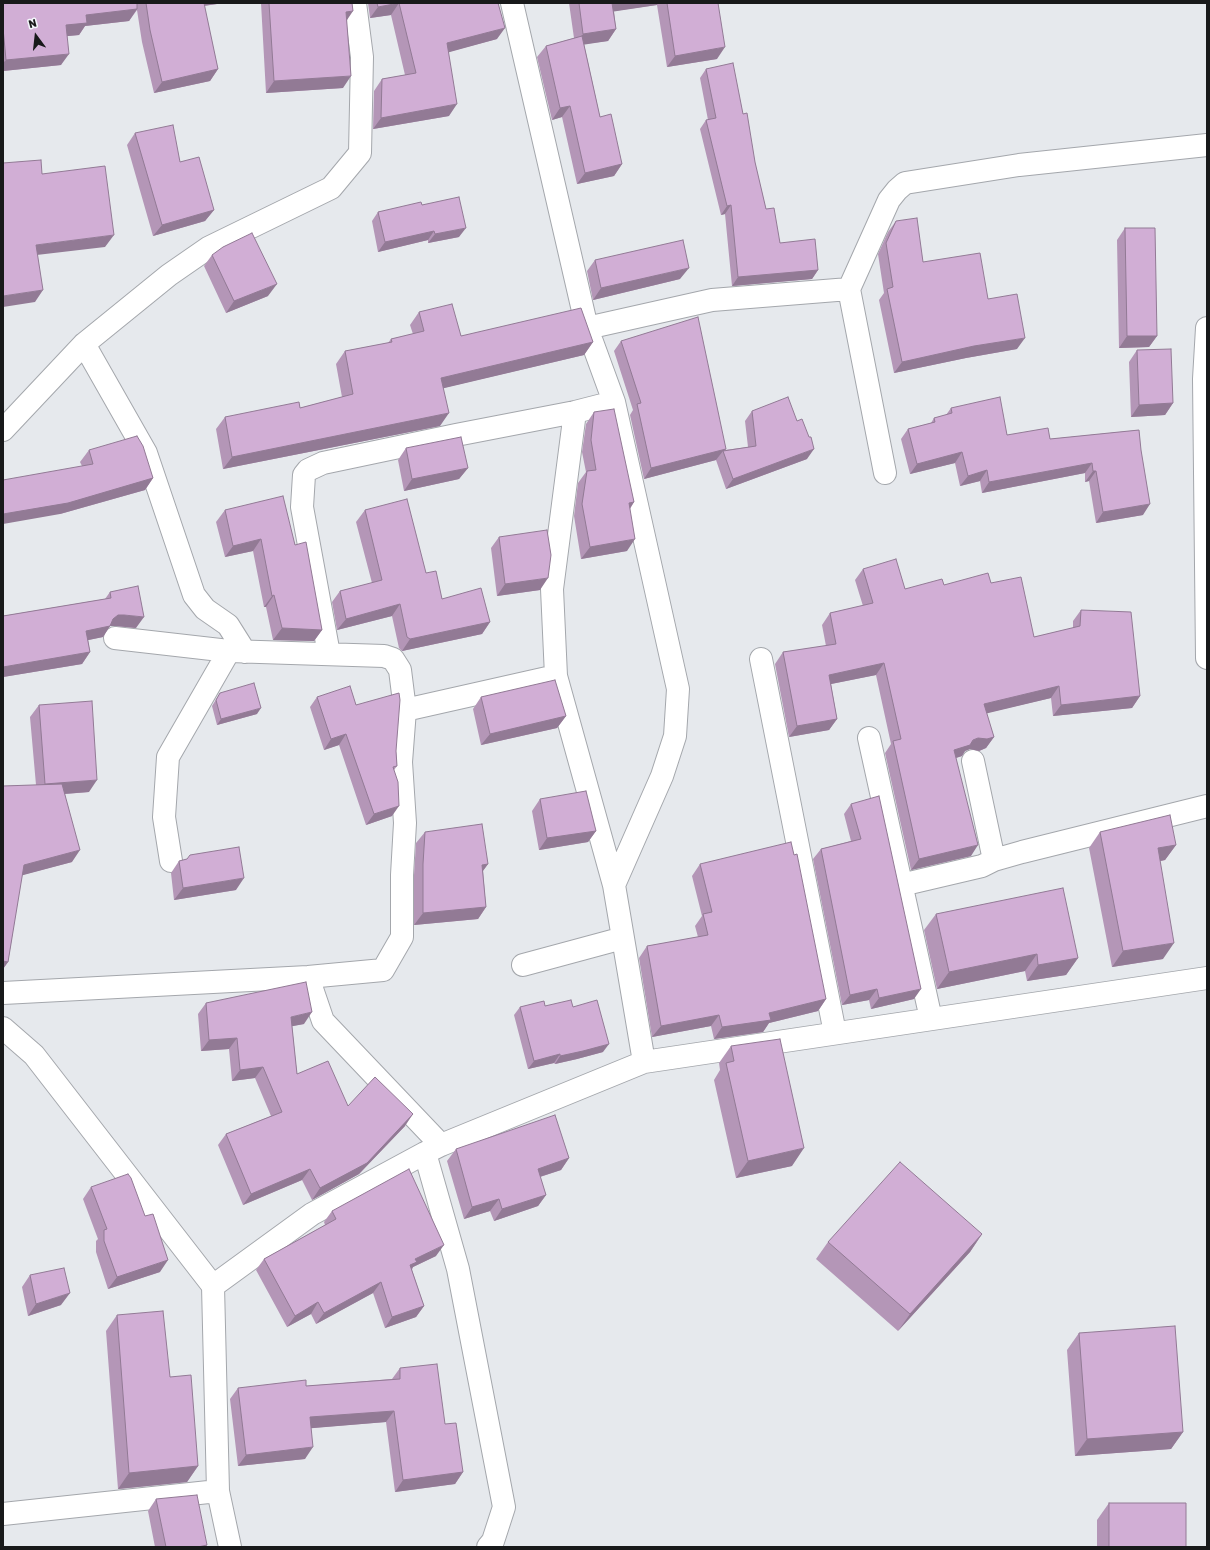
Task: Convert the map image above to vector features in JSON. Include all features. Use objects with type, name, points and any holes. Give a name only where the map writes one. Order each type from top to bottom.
[{"type":"street","points":[[3,430],[84,344],[169,275],[208,248],[331,188],[360,153],[362,57],[355,3]]},
{"type":"street","points":[[512,3],[587,328],[614,402],[678,689],[674,736],[662,776],[614,885]]},
{"type":"street","points":[[885,473],[849,289],[889,200],[897,190],[905,184],[1018,165],[1207,145]]},
{"type":"street","points":[[587,328],[712,300],[849,289]]},
{"type":"street","points":[[1207,328],[1204,380],[1207,658]]},
{"type":"street","points":[[84,344],[146,453],[194,595],[205,609],[228,625],[237,651]]},
{"type":"street","points":[[329,654],[302,507],[304,475],[308,470],[323,463],[576,412],[614,402]]},
{"type":"street","points":[[576,412],[552,589],[556,676],[614,885],[644,1062]]},
{"type":"street","points":[[3,993],[308,977],[383,970],[402,937],[402,875],[405,823],[401,762],[405,710],[400,670],[393,659],[384,656],[237,651],[115,638]]},
{"type":"street","points":[[171,861],[164,817],[168,757],[237,651]]},
{"type":"street","points":[[761,659],[835,1033]]},
{"type":"street","points":[[405,710],[556,676]]},
{"type":"street","points":[[869,738],[930,1019]]},
{"type":"street","points":[[973,761],[994,860]]},
{"type":"street","points":[[900,885],[982,866],[994,860],[1022,852],[1207,806]]},
{"type":"street","points":[[523,965],[622,938]]},
{"type":"street","points":[[308,977],[323,1022],[433,1149],[504,1507],[493,1541],[488,1547]]},
{"type":"street","points":[[213,1286],[312,1214],[433,1149],[644,1062],[1207,978]]},
{"type":"street","points":[[3,1028],[34,1055],[213,1286],[218,1491],[230,1547]]},
{"type":"street","points":[[3,1514],[218,1491]]},
{"type":"building","points":[[3,3],[137,3],[137,9],[86,15],[87,23],[66,25],[69,54],[6,60],[3,28]]},
{"type":"building","points":[[146,3],[204,3],[218,69],[162,82],[150,30]]},
{"type":"building","points":[[269,3],[352,3],[353,11],[346,12],[351,76],[274,81]]},
{"type":"building","points":[[377,3],[399,3],[378,7]]},
{"type":"building","points":[[399,3],[498,3],[505,28],[447,43],[457,104],[381,118],[382,79],[416,73]]},
{"type":"building","points":[[579,3],[612,3],[616,29],[583,34]]},
{"type":"building","points":[[667,3],[718,3],[725,47],[675,56]]},
{"type":"building","points":[[582,36],[600,117],[611,114],[622,164],[585,173],[570,106],[560,108],[546,46]]},
{"type":"building","points":[[733,63],[743,114],[747,113],[755,162],[766,209],[774,208],[780,243],[815,239],[818,270],[738,277],[731,205],[727,206],[706,120],[716,118],[706,69]]},
{"type":"building","points":[[173,125],[180,162],[199,157],[214,210],[162,225],[135,133]]},
{"type":"building","points":[[41,160],[42,174],[105,166],[114,235],[36,245],[43,290],[3,296],[3,163]]},
{"type":"building","points":[[459,197],[466,228],[435,234],[434,231],[385,242],[378,212],[421,202],[422,205]]},
{"type":"building","points":[[917,218],[923,262],[980,253],[988,299],[1017,294],[1025,338],[974,346],[902,362],[887,289],[893,287],[886,243],[896,221]]},
{"type":"building","points":[[1125,228],[1155,228],[1157,336],[1127,336]]},
{"type":"building","points":[[252,233],[277,284],[234,301],[212,255],[223,247]]},
{"type":"building","points":[[683,240],[689,268],[601,288],[595,260]]},
{"type":"building","points":[[452,304],[461,336],[581,308],[593,342],[441,378],[449,413],[232,457],[225,417],[299,402],[300,408],[353,394],[345,351],[392,342],[391,339],[424,331],[419,312]]},
{"type":"building","points":[[698,317],[726,449],[651,468],[637,404],[641,403],[621,341]]},
{"type":"building","points":[[1171,349],[1173,403],[1139,405],[1137,350]]},
{"type":"building","points":[[788,397],[797,421],[802,419],[809,437],[811,437],[814,449],[733,479],[723,451],[756,446],[752,411]]},
{"type":"building","points":[[1000,397],[1007,435],[1048,428],[1050,439],[1139,430],[1150,504],[1103,512],[1096,471],[1093,471],[1092,463],[989,482],[987,470],[968,476],[962,452],[917,464],[908,429],[935,422],[934,418],[952,413],[951,408]]},
{"type":"building","points":[[614,409],[634,502],[629,503],[635,539],[590,547],[582,504],[587,471],[596,470],[591,440],[594,412]]},
{"type":"building","points":[[137,436],[143,446],[153,478],[68,503],[3,514],[3,480],[93,464],[89,450]]},
{"type":"building","points":[[461,437],[468,468],[412,479],[406,448]]},
{"type":"building","points":[[283,496],[295,545],[306,542],[322,630],[282,628],[274,595],[272,596],[261,539],[233,546],[225,510]]},
{"type":"building","points":[[407,499],[426,573],[436,571],[442,599],[481,588],[490,622],[410,639],[407,637],[400,604],[346,619],[340,591],[382,580],[365,510]]},
{"type":"building","points":[[547,530],[551,555],[548,578],[505,584],[499,537]]},
{"type":"building","points":[[896,559],[905,589],[942,579],[944,585],[988,573],[991,583],[1021,577],[1034,637],[1080,626],[1081,610],[1131,612],[1140,696],[1061,705],[1059,686],[984,704],[994,737],[987,739],[978,738],[973,740],[970,745],[954,750],[978,845],[919,859],[893,741],[901,739],[884,663],[829,675],[837,719],[797,726],[783,652],[836,644],[830,613],[873,603],[863,569]]},
{"type":"building","points":[[138,586],[144,617],[118,615],[113,619],[110,626],[86,631],[90,652],[3,667],[3,616],[111,598],[110,592]]},
{"type":"building","points":[[555,680],[566,716],[490,734],[481,697]]},
{"type":"building","points":[[254,683],[261,708],[221,719],[216,700],[220,693]]},
{"type":"building","points":[[350,686],[356,705],[399,693],[400,700],[396,751],[397,766],[393,767],[398,782],[399,806],[374,814],[346,734],[331,739],[317,697]]},
{"type":"building","points":[[92,701],[97,780],[45,784],[39,705]]},
{"type":"building","points":[[62,784],[80,850],[24,865],[8,962],[3,961],[3,786]]},
{"type":"building","points":[[586,791],[596,831],[547,838],[540,799]]},
{"type":"building","points":[[879,796],[921,989],[879,998],[877,989],[850,995],[821,849],[861,839],[851,804]]},
{"type":"building","points":[[1170,815],[1176,845],[1158,848],[1174,943],[1123,951],[1100,832]]},
{"type":"building","points":[[482,824],[488,864],[482,865],[486,907],[423,913],[423,864],[425,832]]},
{"type":"building","points":[[791,842],[794,855],[797,854],[826,999],[769,1013],[771,1020],[722,1027],[719,1015],[661,1026],[647,946],[708,935],[703,914],[712,912],[700,864]]},
{"type":"building","points":[[239,847],[244,878],[183,888],[179,861],[187,859],[190,855]]},
{"type":"building","points":[[1063,888],[1078,958],[1038,965],[1037,954],[949,972],[936,914]]},
{"type":"building","points":[[306,982],[312,1012],[291,1017],[297,1074],[328,1061],[348,1106],[375,1077],[413,1114],[367,1163],[320,1188],[310,1169],[251,1194],[226,1134],[282,1112],[263,1067],[240,1070],[237,1038],[209,1040],[206,1003]]},
{"type":"building","points":[[571,1000],[573,1007],[597,1000],[609,1044],[534,1061],[520,1007],[544,1001],[545,1006]]},
{"type":"building","points":[[780,1039],[804,1148],[748,1161],[726,1063],[734,1061],[731,1046]]},
{"type":"building","points":[[555,1115],[569,1158],[538,1169],[546,1195],[502,1209],[499,1199],[472,1207],[456,1149]]},
{"type":"building","points":[[900,1162],[982,1234],[910,1314],[828,1242]]},
{"type":"building","points":[[409,1169],[444,1245],[415,1259],[417,1262],[410,1265],[424,1306],[392,1317],[381,1282],[324,1313],[318,1302],[295,1316],[264,1259],[336,1219],[332,1211]]},
{"type":"building","points":[[128,1174],[131,1178],[145,1216],[153,1214],[168,1260],[117,1277],[104,1241],[104,1230],[107,1229],[91,1187]]},
{"type":"building","points":[[64,1268],[70,1293],[36,1304],[30,1275]]},
{"type":"building","points":[[163,1311],[170,1377],[191,1375],[198,1466],[129,1473],[117,1315]]},
{"type":"building","points":[[1175,1326],[1183,1432],[1087,1439],[1079,1333]]},
{"type":"building","points":[[437,1364],[445,1424],[456,1423],[463,1472],[403,1480],[394,1411],[310,1417],[313,1447],[246,1455],[238,1388],[306,1380],[306,1386],[400,1379],[400,1368]]},
{"type":"building","points":[[197,1495],[207,1545],[198,1547],[166,1547],[156,1499]]},
{"type":"building","points":[[1109,1503],[1186,1503],[1186,1547],[1109,1547]]}]
